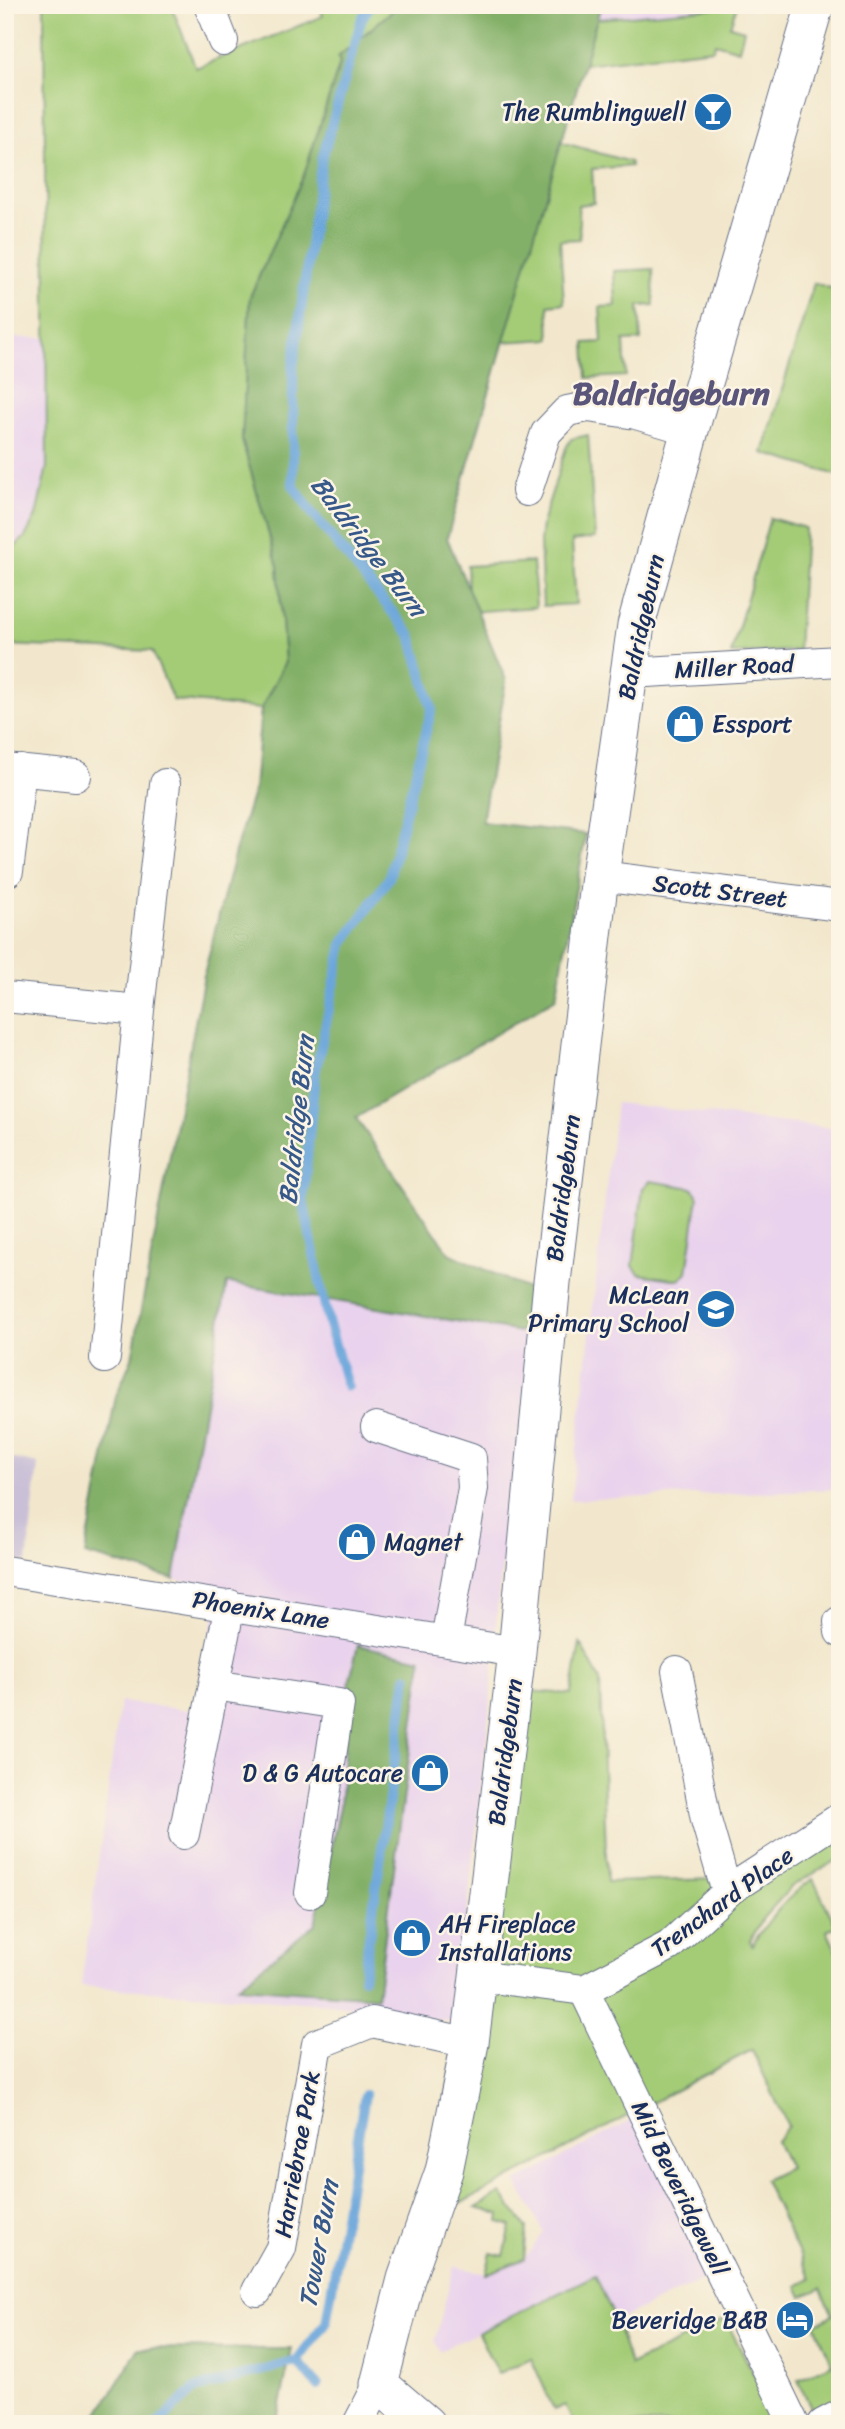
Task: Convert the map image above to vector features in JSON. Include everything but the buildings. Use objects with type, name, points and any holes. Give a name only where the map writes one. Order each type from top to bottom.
[{"type":"main road","name":"Baldridgeburn","points":[[379,2384],[406,2279],[444,2171],[470,2043],[517,1652],[552,1282],[600,876],[636,625],[690,430],[815,5]]},
{"type":"main road","points":[[379,2384],[426,2424]]},
{"type":"street","points":[[209,5],[223,41]]},
{"type":"street","points":[[527,491],[546,433],[567,411],[588,407],[636,414],[690,430]]},
{"type":"street","name":"Miller Road","points":[[629,673],[840,660]]},
{"type":"street","points":[[8,871],[13,769],[76,776]]},
{"type":"street","points":[[105,1358],[139,1010],[165,784]]},
{"type":"street","name":"Scott Street","points":[[600,876],[840,906]]},
{"type":"street","points":[[5,997],[139,1010]]},
{"type":"street","points":[[376,1427],[471,1458],[473,1488],[446,1640]]},
{"type":"street","name":"Phoenix Lane","points":[[5,1571],[190,1598],[517,1652]]},
{"type":"street","points":[[184,1834],[230,1605]]},
{"type":"street","points":[[839,1622],[840,1632]]},
{"type":"street","points":[[677,1671],[706,1820],[723,1879],[731,1889]]},
{"type":"street","points":[[214,1685],[339,1704],[310,1893]]},
{"type":"street","name":"Trenchard Place","points":[[584,1990],[669,1946],[731,1889],[838,1826]]},
{"type":"street","points":[[478,1976],[584,1990]]},
{"type":"street","name":"Mid Beveridgewell","points":[[584,1990],[794,2424]]},
{"type":"street","name":"Harriebrae Park","points":[[257,2291],[281,2248],[317,2045],[372,2022],[470,2043]]},
{"type":"street","points":[[358,2424],[379,2384]]},
{"type":"street","points":[[823,2424],[840,2415]]},
{"type":"shaded area","points":[[601,5],[753,5],[751,10],[737,6],[597,19]]},
{"type":"shaded area","points":[[5,338],[47,338],[47,467],[36,516],[26,537],[5,556]]},
{"type":"shaded area","name":"McLean Primary School","points":[[616,1103],[840,1129],[840,1489],[571,1500]]},
{"type":"shaded area","points":[[227,1283],[533,1334],[498,1596],[493,1675],[455,2022],[329,2004],[81,1986],[120,1702],[195,1711],[219,1592],[174,1579]]},
{"type":"shaded area","points":[[5,1457],[38,1464],[27,1562],[5,1559]]},
{"type":"shaded area","points":[[644,2113],[720,2272],[616,2321],[595,2275],[440,2351],[435,2341],[454,2266],[486,2274],[524,2259],[544,2232],[516,2182]]},
{"type":"green space","points":[[44,5],[171,5],[196,68],[323,16],[319,5],[399,5],[338,57],[340,63],[304,175],[250,297],[242,440],[278,566],[285,662],[261,709],[173,700],[152,651],[5,645],[5,556],[25,537],[36,516],[47,467]]},
{"type":"green space","points":[[399,5],[601,5],[447,538],[506,680],[482,822],[586,834],[556,998],[356,1118],[449,1253],[534,1292],[533,1334],[227,1283],[174,1579],[85,1554],[116,1396],[132,1358],[205,970],[254,789],[261,709],[285,662],[278,566],[242,440],[250,297],[304,175],[340,63],[338,57]]},
{"type":"green space","points":[[737,6],[730,26],[744,30],[739,50],[715,43],[713,49],[583,64],[597,19]]},
{"type":"green space","points":[[561,142],[630,162],[631,166],[592,169],[594,203],[578,205],[580,239],[560,240],[564,303],[548,305],[550,339],[503,342]]},
{"type":"green space","points":[[653,269],[654,305],[639,306],[641,340],[624,341],[626,376],[587,378],[585,343],[602,342],[600,307],[616,306],[614,271]]},
{"type":"green space","points":[[814,283],[840,291],[840,476],[763,453]]},
{"type":"green space","points":[[588,435],[595,538],[572,541],[576,604],[543,606],[540,542],[542,524],[566,448],[571,439]]},
{"type":"green space","points":[[770,518],[805,528],[798,650],[731,654]]},
{"type":"green space","points":[[533,562],[536,607],[469,612],[467,566]]},
{"type":"green space","points":[[650,1181],[692,1188],[698,1196],[687,1272],[679,1280],[639,1274],[633,1266],[643,1188]]},
{"type":"green space","points":[[580,1643],[600,1680],[607,1882],[723,1879],[834,1824],[840,1836],[840,1858],[791,1887],[763,1918],[750,1941],[752,1945],[779,1909],[813,1879],[836,1926],[827,1931],[840,1959],[840,2407],[816,2418],[798,2380],[832,2364],[815,2324],[833,2315],[821,2288],[802,2297],[797,2286],[811,2279],[764,2180],[789,2168],[776,2141],[788,2126],[752,2050],[426,2220],[513,1690],[571,1694]]},
{"type":"green space","points":[[358,1645],[422,1659],[377,1997],[237,1987],[315,1924],[340,1807],[350,1679]]},
{"type":"green space","points":[[501,2193],[527,2228],[524,2259],[486,2274],[491,2253],[504,2256],[511,2226],[499,2222],[500,2214],[476,2208]]},
{"type":"green space","points":[[595,2275],[616,2321],[630,2365],[725,2319],[780,2424],[571,2424],[573,2422],[565,2405],[554,2410],[531,2358],[498,2374],[478,2333]]},
{"type":"green space","points":[[139,2348],[292,2349],[276,2424],[92,2424]]},
{"type":"waterway","name":"Baldridge Burn","points":[[347,1386],[328,1321],[303,1200],[315,1074],[343,944],[389,878],[432,708],[411,635],[312,513],[293,485],[293,368],[322,159],[362,18],[371,5]]},
{"type":"waterway","name":"Tower Burn","points":[[363,1978],[407,1677]]},
{"type":"waterway","name":"Tower Burn","points":[[157,2424],[195,2389],[297,2361],[326,2323],[365,2095]]},
{"type":"waterway","points":[[297,2361],[318,2386]]},
{"type":"place","name":"The Rumblingwell","points":[[713,112]]},
{"type":"place","name":"Essport","points":[[685,724]]},
{"type":"place","name":"McLean Primary School","points":[[716,1309]]},
{"type":"place","name":"Magnet","points":[[357,1542]]},
{"type":"place","name":"D & G Autocare","points":[[430,1773]]},
{"type":"place","name":"AH Fireplace Installations","points":[[412,1938]]},
{"type":"place","name":"Beveridge B&B","points":[[795,2320]]},
{"type":"district","name":"Baldridgeburn","points":[[671,393]]}]
